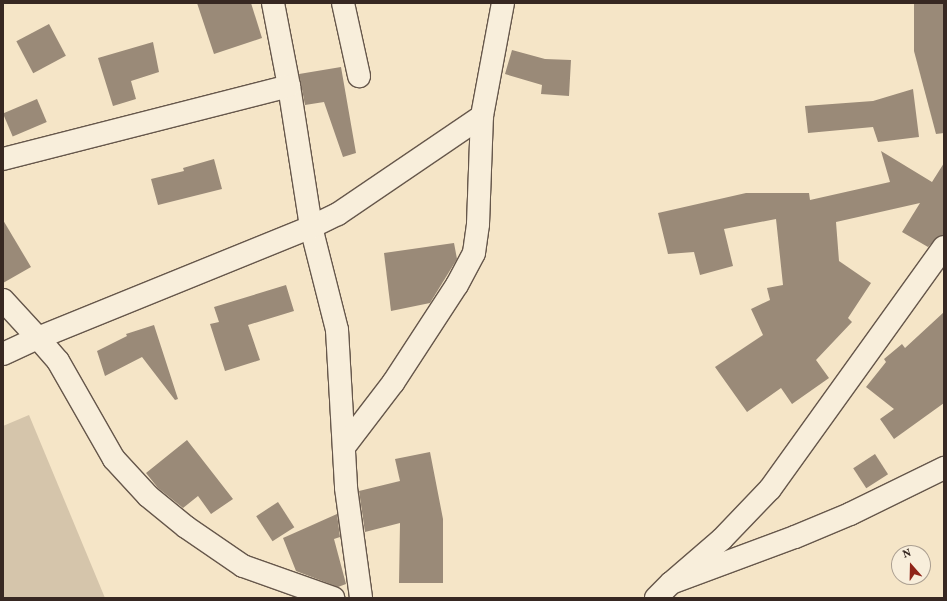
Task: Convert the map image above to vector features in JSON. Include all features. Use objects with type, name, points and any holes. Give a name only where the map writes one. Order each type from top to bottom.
[{"type":"street","points":[[272,3],[289,86],[311,227],[337,330],[346,488],[361,598]]},
{"type":"street","points":[[342,3],[359,76]]},
{"type":"street","points":[[344,447],[393,383],[457,285],[474,253],[478,224],[482,116],[503,3]]},
{"type":"street","points":[[5,151],[289,86]]},
{"type":"street","points":[[3,354],[38,338],[311,227],[338,214],[482,116]]},
{"type":"street","points":[[656,598],[722,539],[770,489],[944,247]]},
{"type":"street","points":[[3,300],[58,361],[114,459],[148,496],[186,527],[243,566],[333,598]]},
{"type":"street","points":[[671,583],[795,538],[944,468]]},
{"type":"shaded area","points":[[29,415],[105,598],[3,598],[3,426]]},
{"type":"building","points":[[197,3],[251,3],[262,38],[214,54]]},
{"type":"building","points":[[914,3],[943,3],[944,133],[936,134],[914,51]]},
{"type":"building","points":[[49,24],[66,56],[33,73],[16,41]]},
{"type":"building","points":[[153,42],[159,72],[131,81],[136,99],[113,106],[98,58]]},
{"type":"building","points":[[512,50],[545,59],[571,60],[569,96],[541,94],[542,85],[505,74]]},
{"type":"building","points":[[341,67],[356,153],[343,157],[324,102],[305,105],[299,74]]},
{"type":"building","points":[[913,89],[919,137],[878,142],[873,127],[808,133],[805,106],[873,101]]},
{"type":"building","points":[[37,99],[47,122],[13,136],[3,113]]},
{"type":"building","points":[[881,151],[932,182],[944,163],[944,235],[939,236],[928,247],[902,232],[920,203],[836,222],[839,261],[871,283],[848,318],[852,322],[816,360],[829,378],[792,404],[781,388],[747,412],[715,367],[763,335],[751,309],[770,300],[767,288],[783,285],[776,219],[724,229],[733,266],[700,275],[694,252],[668,254],[658,213],[746,193],[809,193],[810,200],[890,182]]},
{"type":"building","points":[[214,159],[222,189],[158,205],[151,179],[184,171],[183,168]]},
{"type":"building","points":[[3,220],[31,267],[3,283]]},
{"type":"building","points":[[454,243],[457,259],[430,303],[391,311],[384,253]]},
{"type":"building","points":[[286,285],[294,311],[248,325],[260,360],[225,371],[210,324],[219,322],[214,307]]},
{"type":"building","points":[[944,312],[944,403],[894,439],[880,419],[894,409],[866,387],[886,362],[884,359],[902,344],[905,348]]},
{"type":"building","points":[[154,325],[178,399],[175,400],[142,357],[105,376],[97,351],[127,336],[126,334]]},
{"type":"building","points":[[187,440],[233,499],[211,514],[198,496],[183,508],[158,488],[146,473]]},
{"type":"building","points":[[430,452],[443,519],[443,583],[399,583],[400,523],[365,532],[359,491],[400,481],[395,459]]},
{"type":"building","points":[[875,454],[888,474],[866,488],[853,468]]},
{"type":"building","points":[[278,502],[294,527],[273,541],[256,516]]},
{"type":"building","points":[[337,514],[340,537],[334,539],[346,584],[338,587],[296,571],[283,538]]}]
